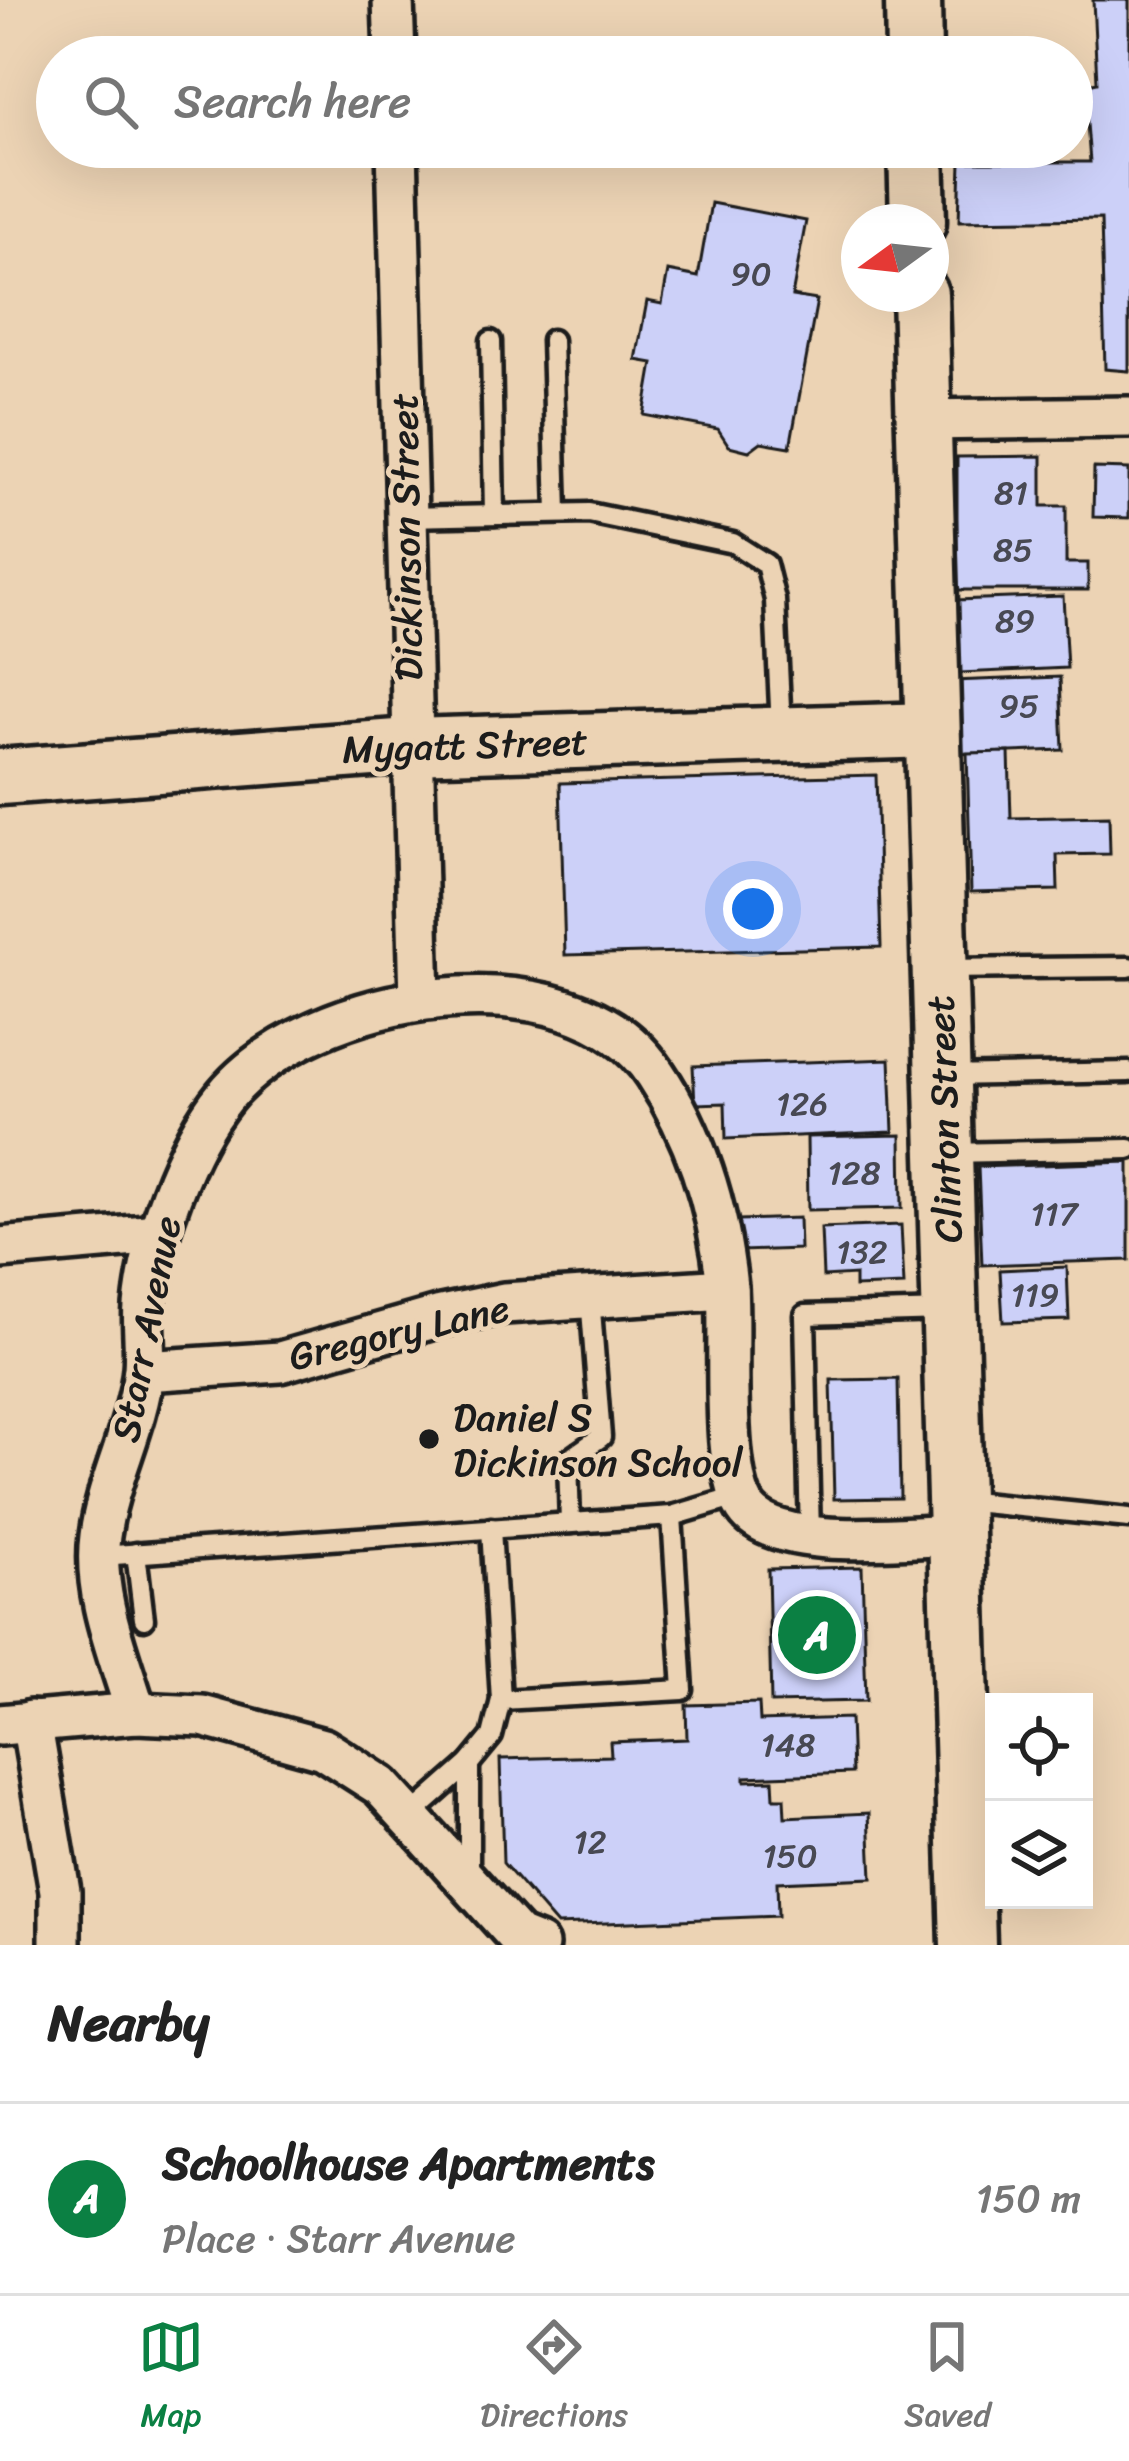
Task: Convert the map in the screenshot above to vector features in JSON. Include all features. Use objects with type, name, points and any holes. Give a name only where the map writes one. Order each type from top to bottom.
[{"type":"street","points":[[393,0],[394,36]]},
{"type":"street","points":[[913,0],[914,36]]},
{"type":"street","name":"Dickinson Street","points":[[397,168],[420,999]]},
{"type":"street","points":[[917,168],[918,204]]},
{"type":"street","name":"Clinton Street","points":[[920,312],[968,1945]]},
{"type":"street","points":[[923,420],[1129,417]]},
{"type":"street","name":"Mygatt Street","points":[[0,777],[411,746],[932,730]]},
{"type":"street","name":"Starr Avenue","points":[[136,1713],[108,1619],[118,1555],[100,1536],[143,1371],[143,1307],[158,1234],[184,1165],[224,1096],[262,1062],[332,1023],[420,999],[511,999],[576,1010],[610,1027],[654,1071],[698,1155],[719,1232],[727,1289],[733,1479],[740,1496]]},
{"type":"street","points":[[0,1249],[158,1234]]},
{"type":"street","name":"Gregory Lane","points":[[143,1371],[280,1362],[503,1303],[727,1289]]},
{"type":"street","points":[[740,1496],[746,1509],[766,1527],[796,1537],[957,1518]]},
{"type":"street","points":[[60,1945],[60,1891],[15,1723],[136,1713],[202,1716],[323,1749],[381,1786],[523,1942]]},
{"type":"lane","points":[[552,340],[557,513]]},
{"type":"lane","points":[[491,341],[494,515]]},
{"type":"lane","points":[[405,517],[589,513],[734,543],[766,564],[775,600],[782,734]]},
{"type":"lane","points":[[939,969],[1129,968]]},
{"type":"lane","points":[[943,1076],[1129,1072]]},
{"type":"lane","points":[[946,1153],[1129,1149]]},
{"type":"lane","points":[[570,1523],[568,1460],[601,1437],[590,1298]]},
{"type":"lane","points":[[810,1537],[805,1315],[951,1310]]},
{"type":"lane","points":[[144,1619],[118,1555],[672,1516],[740,1496]]},
{"type":"lane","points":[[501,1700],[683,1690],[672,1516]]},
{"type":"lane","points":[[957,1518],[1129,1518]]},
{"type":"lane","points":[[409,1817],[469,1764],[492,1736],[501,1700],[491,1528]]},
{"type":"lane","points":[[469,1764],[469,1883]]},
{"type":"building","points":[[1093,0],[1129,0],[1129,371],[1105,369],[1101,219],[959,221],[961,168],[1093,168],[1093,83],[1097,82]]},
{"type":"building","points":[[711,203],[806,221],[792,296],[817,300],[790,447],[761,442],[749,451],[729,446],[718,429],[644,415],[653,363],[636,360],[647,301],[662,304],[668,271],[698,277]]},
{"type":"building","points":[[1042,456],[1042,506],[1066,506],[1066,563],[1088,563],[1088,590],[957,590],[957,457]]},
{"type":"building","points":[[1094,468],[1129,469],[1129,518],[1093,517]]},
{"type":"building","points":[[1063,596],[1067,668],[960,673],[956,600]]},
{"type":"building","points":[[1060,677],[1063,750],[956,754],[953,681]]},
{"type":"building","points":[[1009,752],[1011,818],[1109,816],[1110,854],[1057,855],[1058,890],[971,892],[967,753]]},
{"type":"building","points":[[876,775],[881,947],[565,955],[560,783]]},
{"type":"building","points":[[890,1059],[893,1132],[726,1139],[725,1103],[695,1104],[693,1066]]},
{"type":"building","points":[[901,1135],[902,1208],[808,1210],[807,1137]]},
{"type":"building","points":[[1129,1162],[1129,1260],[982,1265],[978,1167]]},
{"type":"building","points":[[799,1218],[800,1249],[740,1251],[739,1220]]},
{"type":"building","points":[[901,1225],[904,1285],[855,1287],[855,1275],[823,1277],[821,1228]]},
{"type":"building","points":[[1067,1267],[1069,1320],[1003,1322],[1000,1270]]},
{"type":"building","points":[[898,1379],[900,1498],[834,1499],[831,1380]]},
{"type":"building","points":[[862,1567],[866,1701],[771,1703],[768,1569]]},
{"type":"building","points":[[759,1703],[760,1721],[850,1718],[852,1773],[745,1777],[745,1781],[773,1780],[774,1798],[784,1798],[785,1817],[869,1813],[872,1878],[777,1882],[778,1916],[557,1925],[503,1863],[500,1759],[611,1756],[610,1742],[687,1739],[686,1705]]},
{"type":"place","name":"Daniel S Dickinson School","points":[[429,1439]]},
{"type":"place","name":"Schoolhouse Apartments","points":[[817,1635]]}]
